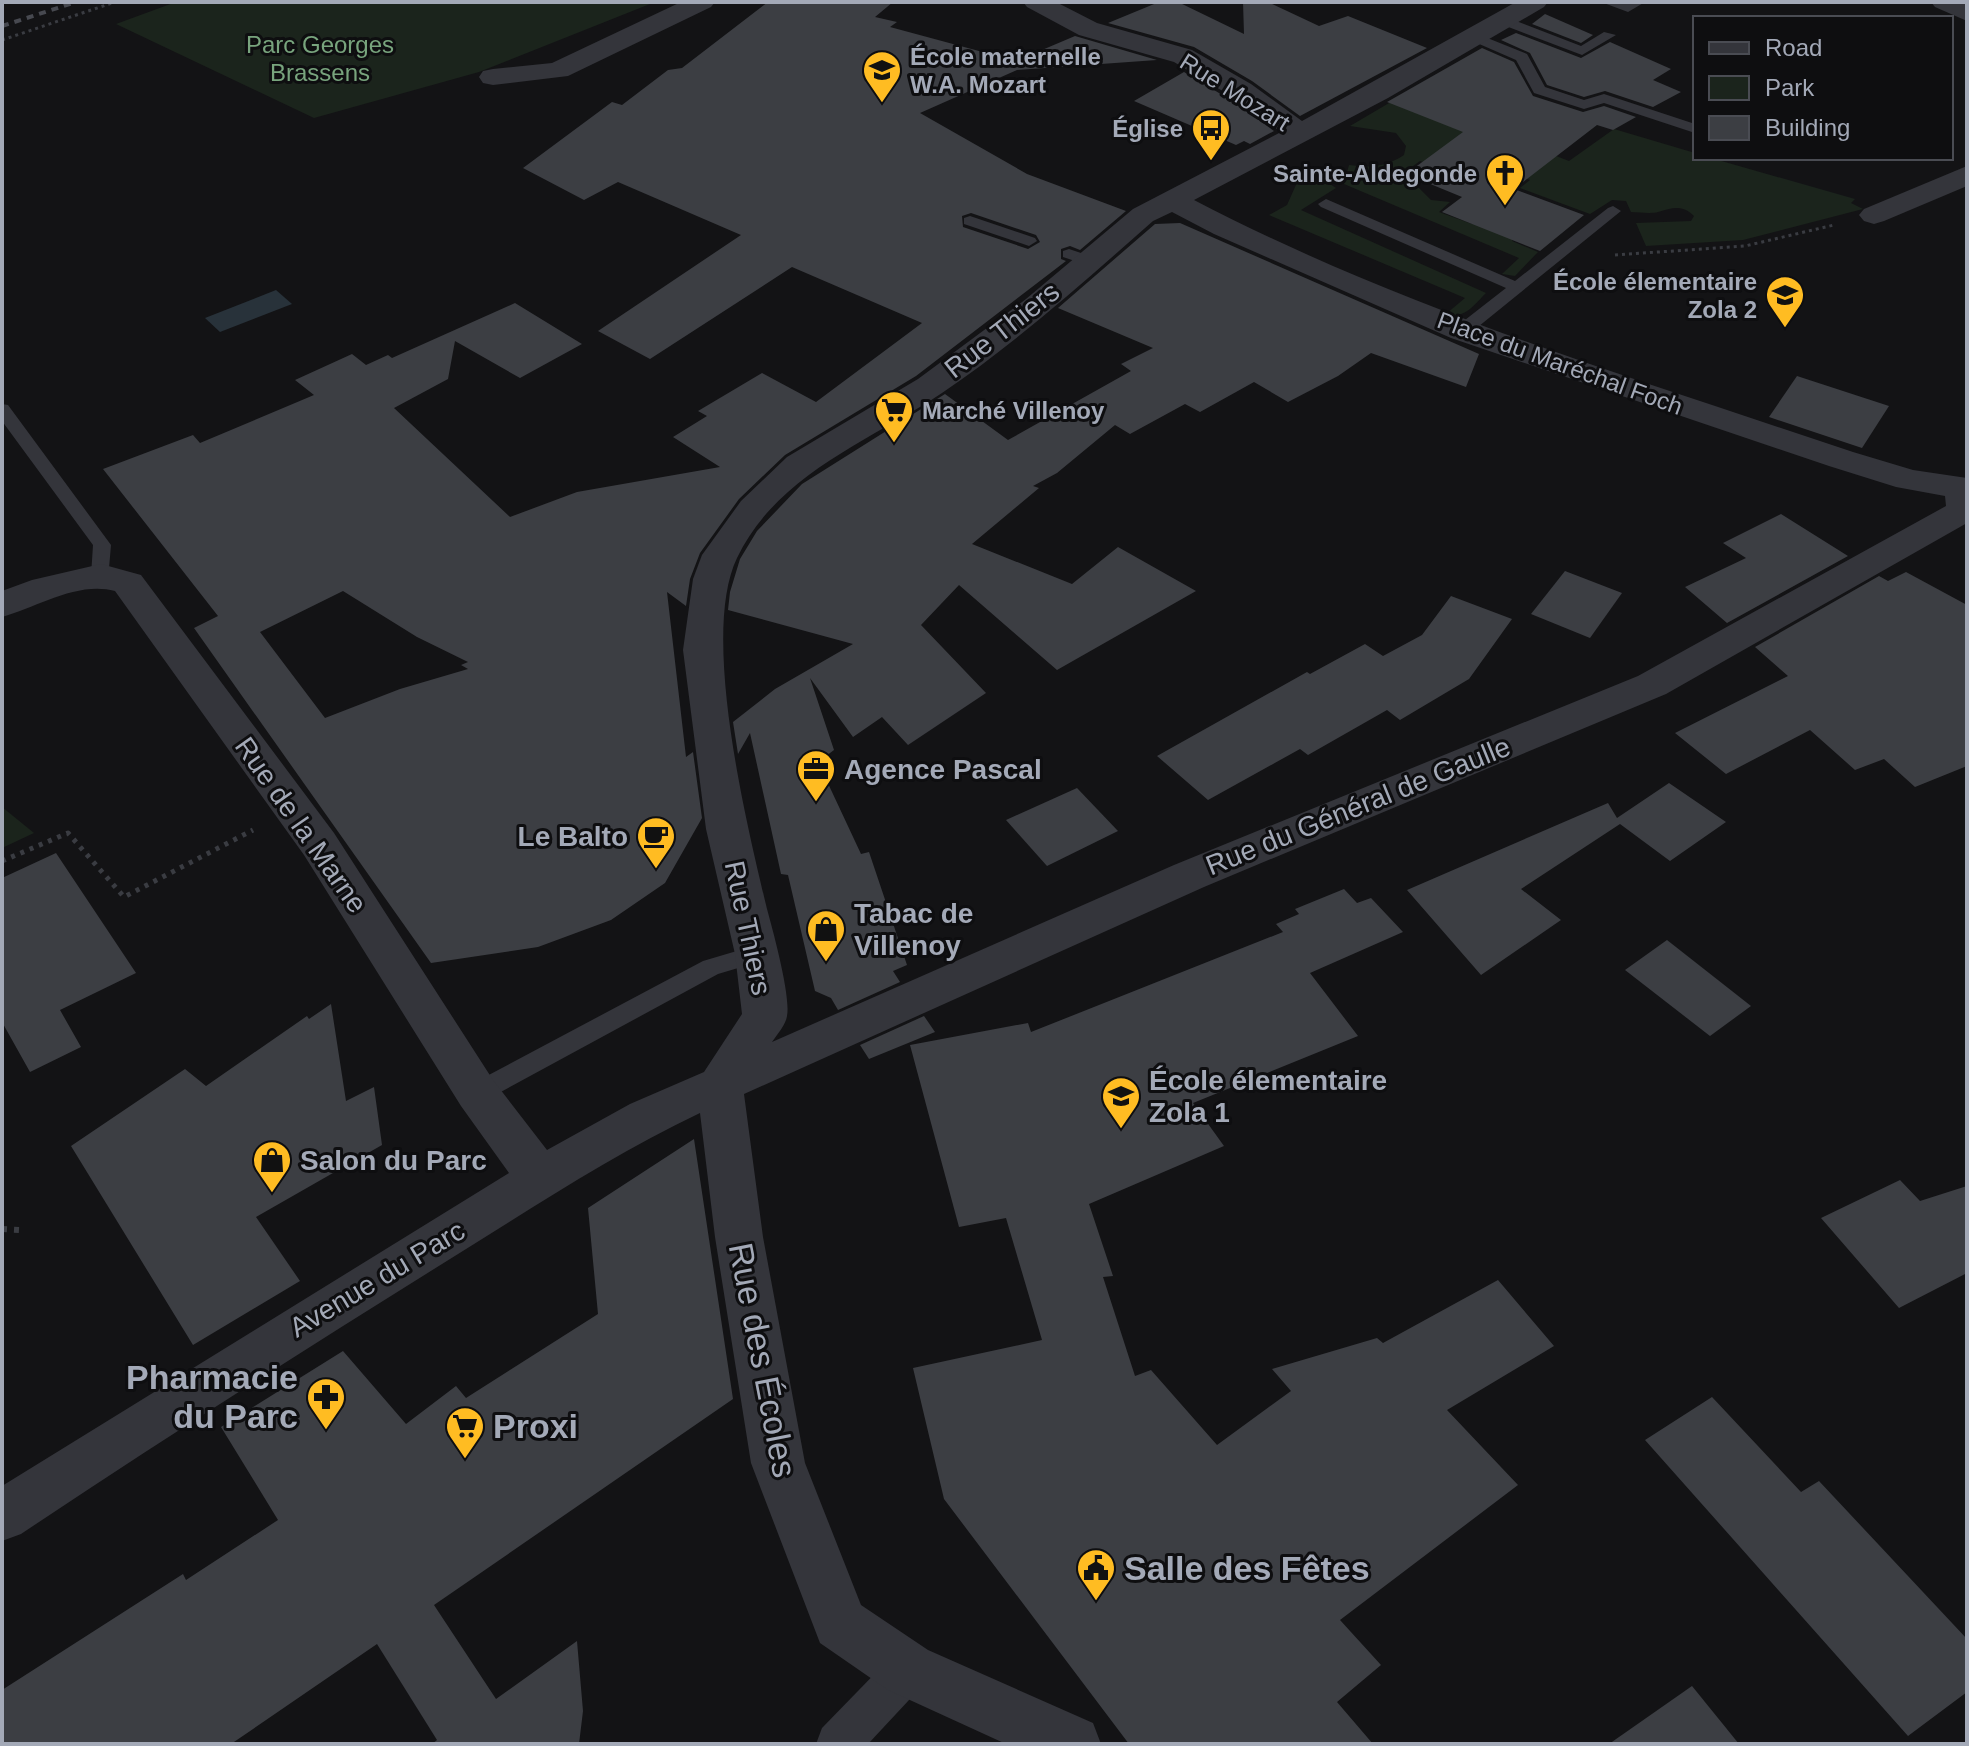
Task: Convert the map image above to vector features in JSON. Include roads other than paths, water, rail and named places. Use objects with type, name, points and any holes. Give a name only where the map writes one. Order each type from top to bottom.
[{"type":"street","points":[[493,77],[558,70],[702,2]]},
{"type":"street","name":"Rue Mozart","points":[[1036,2],[1088,29],[1183,56],[1241,90],[1300,132]]},
{"type":"street","name":"Rue Thiers","points":[[720,1085],[765,1016],[757,954],[727,829],[702,650],[711,579],[720,555],[753,509],[799,464],[930,386],[1037,306],[1080,257],[1143,215],[1535,2]]},
{"type":"street","points":[[1944,2],[1967,13]]},
{"type":"street","points":[[1874,215],[1967,175]]},
{"type":"street","name":"Place du Maréchal Foch","points":[[1172,200],[1225,228],[1462,331],[1841,459],[1908,480],[1964,489]]},
{"type":"street","name":"Rue du Général de Gaulle","points":[[720,1085],[1189,876],[1652,685],[1964,510],[1964,489]]},
{"type":"street","points":[[2,605],[45,588],[101,576]]},
{"type":"street","name":"Rue de la Marne","points":[[101,576],[128,583],[319,844],[477,1093],[541,1179]]},
{"type":"street","name":"Avenue du Parc","points":[[2,1516],[187,1395],[541,1179],[672,1104],[720,1085]]},
{"type":"street","name":"Rue des Écoles","points":[[720,1085],[739,1237],[778,1463],[840,1624],[908,1670],[1072,1744]]},
{"type":"street","points":[[838,1744],[908,1670]]},
{"type":"lane","points":[[1608,2],[1628,8],[1638,2]]},
{"type":"lane","points":[[1503,20],[1582,51],[1609,35]]},
{"type":"lane","points":[[1475,37],[1522,57],[1539,90],[1584,105],[1604,98],[1693,128]]},
{"type":"lane","points":[[1326,204],[1516,287]]},
{"type":"lane","points":[[1462,331],[1613,211]]},
{"type":"lane","points":[[970,221],[1029,241]]},
{"type":"lane","points":[[2,409],[102,545],[101,576]]},
{"type":"lane","points":[[477,1093],[711,967],[757,954]]},
{"type":"railway","points":[[2,26],[76,2]]},
{"type":"place","name":"École maternelle W.A. Mozart","points":[[882,104]]},
{"type":"place","name":"Église","points":[[1211,162]]},
{"type":"place","name":"Sainte-Aldegonde","points":[[1505,207]]},
{"type":"place","name":"École élementaire Zola 2","points":[[1785,329]]},
{"type":"place","name":"Marché Villenoy","points":[[894,444]]},
{"type":"place","name":"Agence Pascal","points":[[816,803]]},
{"type":"place","name":"Le Balto","points":[[656,870]]},
{"type":"place","name":"Tabac de Villenoy","points":[[826,963]]},
{"type":"place","name":"École élementaire Zola 1","points":[[1121,1130]]},
{"type":"place","name":"Salon du Parc","points":[[272,1194]]},
{"type":"place","name":"Pharmacie du Parc","points":[[326,1431]]},
{"type":"place","name":"Proxi","points":[[465,1460]]},
{"type":"place","name":"Salle des Fêtes","points":[[1096,1602]]},
{"type":"park label","name":"Parc Georges Brassens","points":[[320,58]]}]
